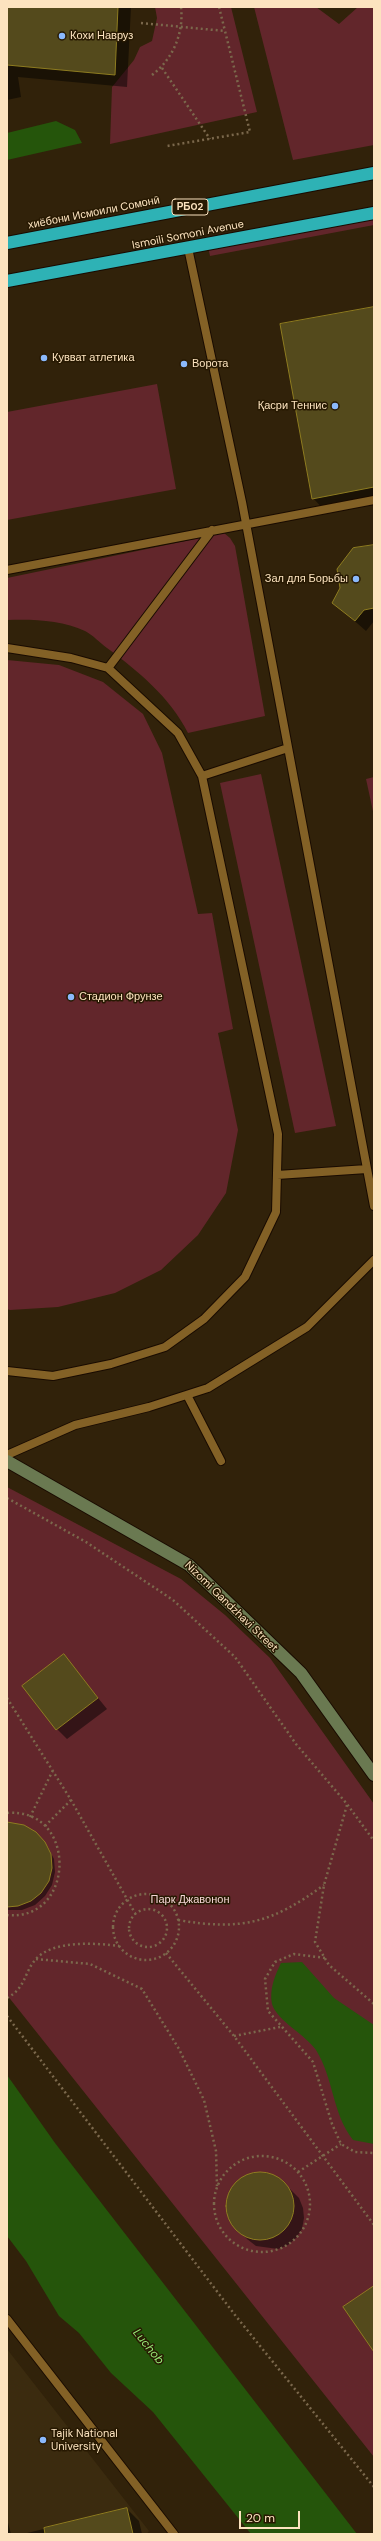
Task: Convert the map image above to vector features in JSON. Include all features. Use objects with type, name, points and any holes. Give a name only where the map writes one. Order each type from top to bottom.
[{"type":"highway","name":"хиёбони Исмоили Сомонӣ","points":[[7,243],[374,173]]},
{"type":"highway","name":"Ismoili Somoni Avenue","points":[[7,282],[374,213]]},
{"type":"street","name":"Nizomi Gandzhavi Street","points":[[7,1461],[189,1564],[301,1673],[374,1775]]},
{"type":"lane","points":[[188,248],[218,383],[374,1206]]},
{"type":"lane","points":[[7,570],[245,523],[374,500]]},
{"type":"lane","points":[[108,668],[212,530]]},
{"type":"lane","points":[[7,648],[71,658],[108,668],[178,733],[202,776],[278,1134],[276,1212],[245,1277],[204,1319],[165,1348],[111,1364],[53,1376],[7,1371]]},
{"type":"lane","points":[[202,776],[288,748]]},
{"type":"lane","points":[[277,1175],[367,1169]]},
{"type":"lane","points":[[7,1455],[75,1425],[149,1407],[208,1388],[307,1327],[374,1260]]},
{"type":"lane","points":[[187,1395],[221,1461]]},
{"type":"lane","points":[[7,2319],[174,2534]]},
{"type":"path","points":[[152,75],[162,68],[180,35],[181,7]]},
{"type":"path","points":[[167,146],[250,132],[219,7]]},
{"type":"path","points":[[141,23],[225,31]]},
{"type":"path","points":[[162,68],[210,139]]},
{"type":"path","points":[[7,1498],[86,1542],[173,1600],[235,1657],[296,1744],[347,1804],[374,1841]]},
{"type":"path","points":[[7,1698],[71,1800],[136,1915]]},
{"type":"path","points":[[30,1817],[53,1770]]},
{"type":"path","points":[[45,1826],[71,1800]]},
{"type":"path","points":[[347,1804],[324,1885],[315,1942],[329,1965],[374,2004]]},
{"type":"path","points":[[7,1813],[30,1817],[45,1826],[55,1840],[61,1856],[60,1873],[54,1889],[44,1903],[29,1912],[7,1915]]},
{"type":"path","points":[[178,1920],[223,1926],[259,1922],[295,1907],[324,1885]]},
{"type":"path","points":[[148,1894],[159,1897],[168,1902],[178,1920],[176,1941],[166,1953],[151,1960],[141,1960],[130,1956],[119,1946],[113,1928],[114,1917],[127,1899],[148,1894]]},
{"type":"path","points":[[146,1910],[153,1910],[162,1917],[166,1928],[162,1940],[158,1944],[146,1947],[134,1942],[131,1937],[129,1925],[136,1915],[146,1910]]},
{"type":"path","points":[[7,1998],[13,1995],[25,1981],[36,1959],[56,1947],[94,1943],[119,1946]]},
{"type":"path","points":[[166,1953],[234,2036],[374,2225]]},
{"type":"path","points":[[325,1958],[312,1955],[294,1954],[275,1962],[265,1979],[268,2011],[280,2027],[313,2062],[332,2124],[341,2144],[355,2152],[374,2153]]},
{"type":"path","points":[[36,1959],[90,1964],[142,1989],[179,2048],[204,2100],[216,2150],[217,2186],[214,2201],[215,2216],[226,2236],[244,2249],[259,2252],[274,2250],[288,2244],[300,2233],[308,2218],[310,2202],[306,2186],[298,2172],[285,2162],[270,2157],[253,2157],[238,2162],[225,2173],[217,2186]]},
{"type":"path","points":[[7,2016],[235,2315],[374,2487]]},
{"type":"path","points":[[234,2036],[280,2027]]},
{"type":"path","points":[[298,2172],[341,2144]]},
{"type":"shaded area","name":"Tajik National University","points":[[7,2349],[149,2531],[147,2534],[7,2534]]},
{"type":"green space","points":[[155,7],[231,7],[257,112],[110,144],[112,87],[134,60],[140,47],[152,41],[157,18]]},
{"type":"green space","points":[[254,7],[316,7],[339,24],[358,7],[374,7],[374,145],[293,160]]},
{"type":"green space","points":[[374,218],[374,225],[210,256],[208,247]]},
{"type":"green space","points":[[157,384],[176,489],[7,520],[7,412]]},
{"type":"green space","points":[[224,533],[230,538],[235,546],[265,716],[188,733],[181,720],[163,696],[130,666],[85,631],[57,622],[7,620],[7,578]]},
{"type":"green space","points":[[7,660],[59,665],[103,682],[143,714],[162,753],[198,914],[212,913],[233,1029],[218,1033],[238,1130],[226,1193],[198,1235],[161,1270],[115,1293],[58,1307],[10,1310],[7,1309]]},
{"type":"green space","points":[[261,774],[336,1126],[295,1133],[220,783]]},
{"type":"green space","points":[[374,777],[374,816],[366,779]]},
{"type":"green space","name":"Парк Джавонон","points":[[7,1487],[181,1579],[225,1615],[270,1658],[374,1804],[374,2457],[7,1995]]},
{"type":"water","points":[[56,121],[75,130],[82,143],[7,160],[7,133]]},
{"type":"water","points":[[302,1962],[334,1998],[374,2025],[374,2144],[353,2140],[341,2119],[326,2072],[316,2050],[306,2039],[285,2022],[272,2004],[272,1988],[281,1963]]},
{"type":"water","name":"Luchob","points":[[7,2075],[55,2143],[357,2534],[251,2534],[153,2412],[111,2373],[79,2333],[59,2316],[26,2261],[7,2236]]},
{"type":"building","name":"Кохи Навруз","points":[[7,7],[118,7],[115,75],[7,65]]},
{"type":"building","name":"Қасри Теннис","points":[[374,307],[374,487],[312,499],[280,324]]},
{"type":"building","name":"Зал для Борьбы","points":[[374,545],[374,608],[364,610],[355,621],[332,603],[340,588],[337,569],[353,548]]},
{"type":"building","points":[[64,1654],[98,1698],[56,1730],[22,1686]]},
{"type":"building","points":[[7,1822],[24,1825],[36,1832],[45,1842],[51,1854],[52,1868],[49,1881],[41,1893],[31,1901],[18,1906],[7,1907]]},
{"type":"building","points":[[260,2172],[273,2175],[284,2182],[291,2193],[294,2206],[291,2219],[284,2230],[273,2237],[260,2240],[247,2237],[236,2230],[229,2219],[226,2206],[229,2193],[236,2182],[247,2175]]},
{"type":"building","points":[[374,2286],[374,2352],[343,2307]]},
{"type":"building","points":[[127,2508],[133,2534],[45,2534],[44,2528]]},
{"type":"place","name":"Кохи Навруз","points":[[62,36]]},
{"type":"place","name":"Кувват атлетика","points":[[44,358]]},
{"type":"place","name":"Ворота","points":[[184,364]]},
{"type":"place","name":"Қасри Теннис","points":[[335,406]]},
{"type":"place","name":"Зал для Борьбы","points":[[356,579]]},
{"type":"place","name":"Стадион Фрунзе","points":[[71,997]]},
{"type":"place","name":"Tajik National University","points":[[43,2440]]}]
